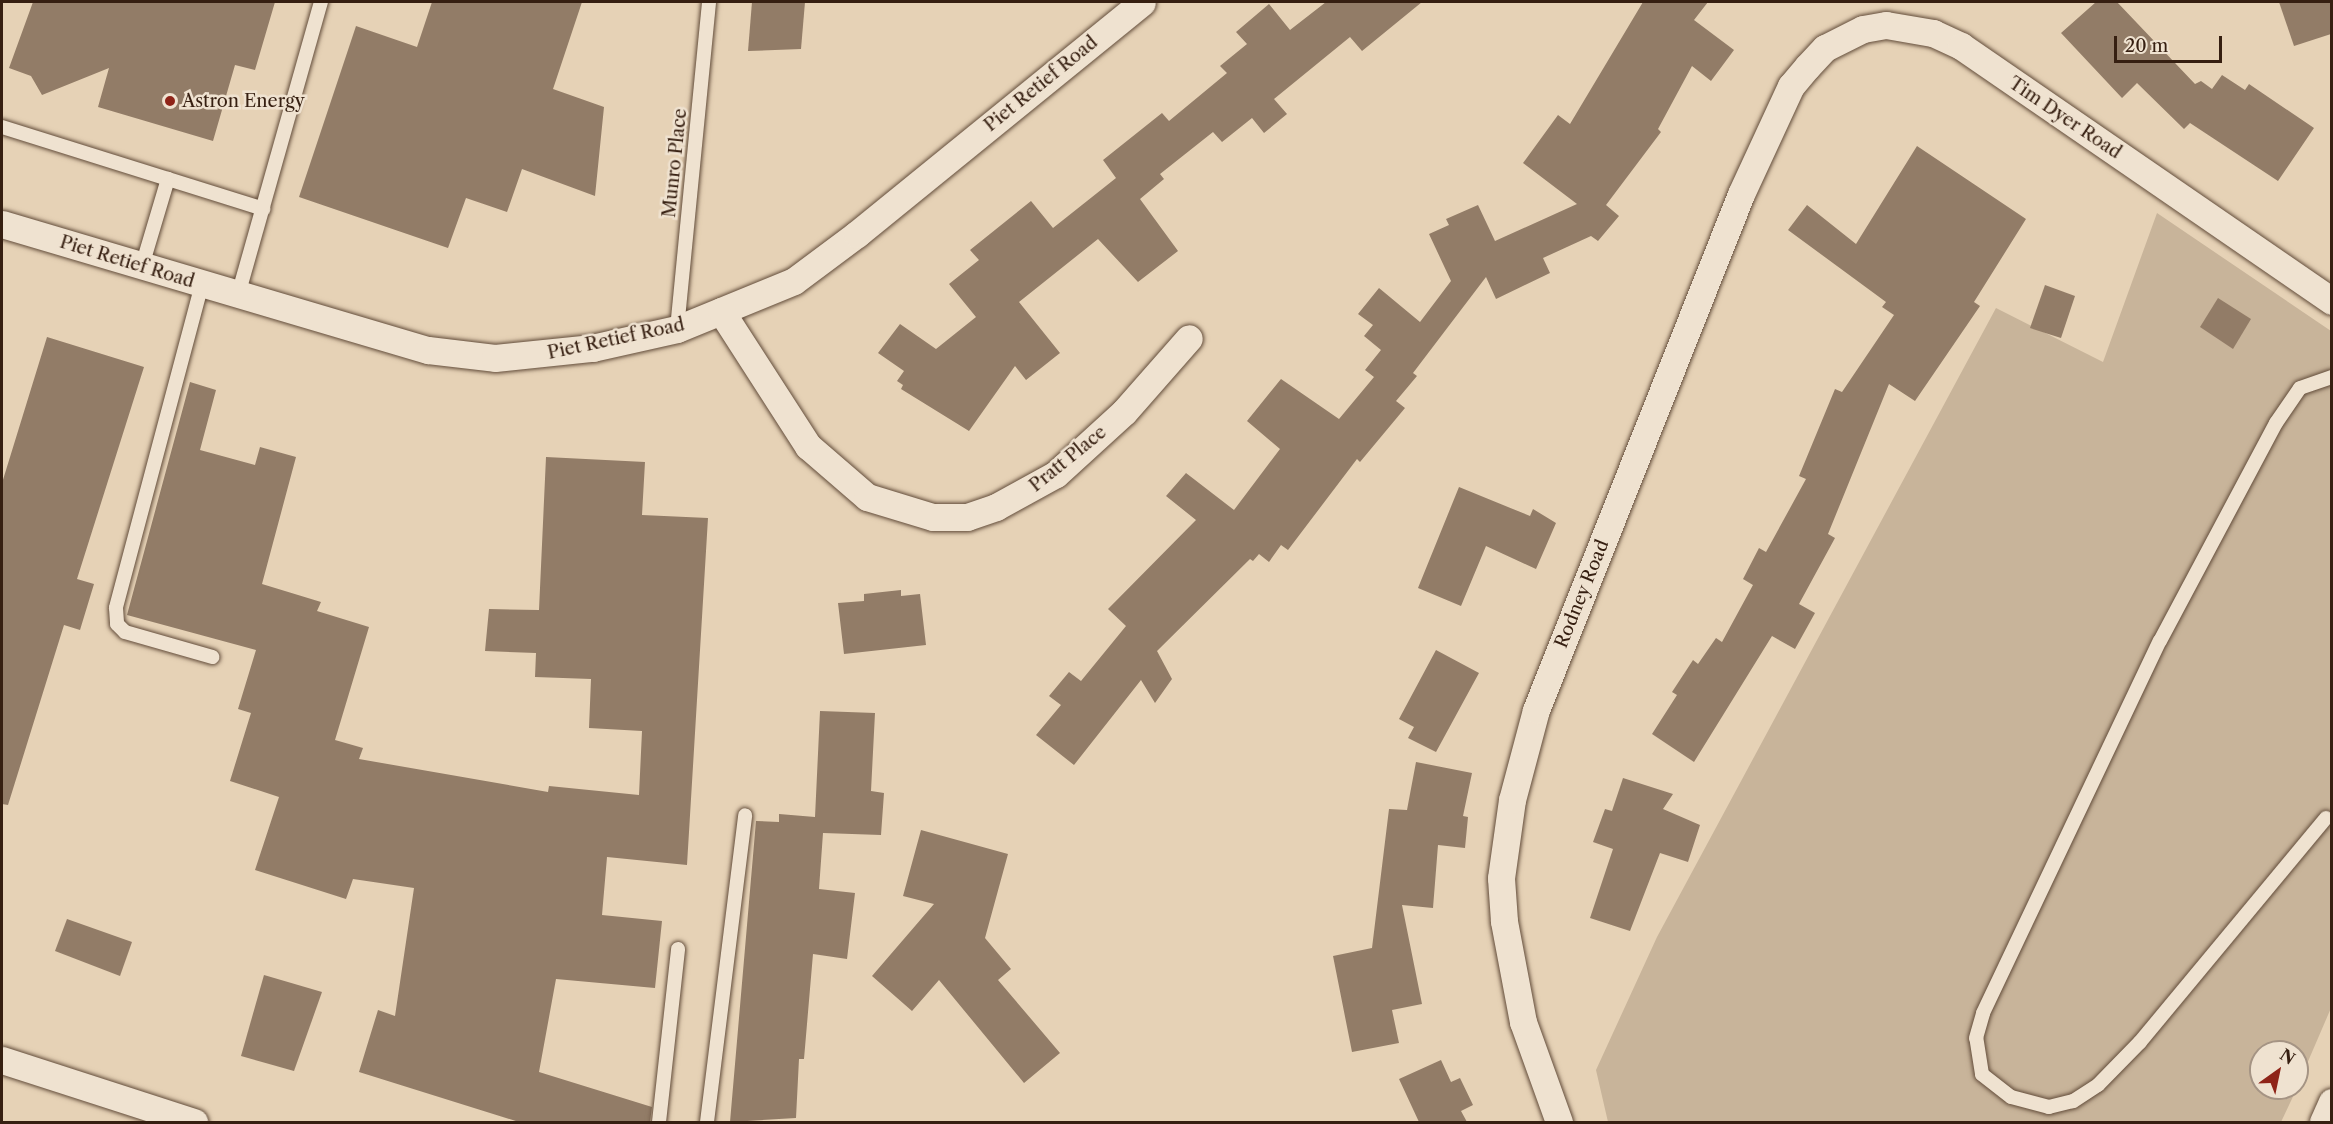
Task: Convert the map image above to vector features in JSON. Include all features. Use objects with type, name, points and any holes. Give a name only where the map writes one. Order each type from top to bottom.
[{"type":"street","name":"Piet Retief Road","points":[[2,224],[238,295],[461,356],[533,356],[677,329],[794,281],[827,258],[1142,2]]},
{"type":"street","name":"Tim Dyer Road","points":[[1791,86],[1825,48],[1842,36],[1886,25],[1933,33],[1961,46],[2331,301]]},
{"type":"street","name":"Rodney Road","points":[[1559,1122],[1523,1022],[1504,921],[1501,878],[1512,800],[1536,710],[1741,194],[1791,86]]},
{"type":"street","name":"Pratt Place","points":[[721,311],[808,446],[867,497],[933,517],[967,517],[996,507],[1056,474],[1108,428],[1189,339]]},
{"type":"street","points":[[2,1060],[194,1122]]},
{"type":"street","points":[[2323,1122],[2331,1102]]},
{"type":"lane","points":[[238,295],[321,2]]},
{"type":"lane","name":"Munro Place","points":[[677,329],[710,2]]},
{"type":"lane","points":[[2,127],[263,209]]},
{"type":"lane","points":[[142,266],[168,179]]},
{"type":"lane","points":[[202,284],[116,608],[117,624],[125,632],[212,657]]},
{"type":"lane","points":[[2326,818],[2140,1042],[2098,1085],[2073,1101],[2049,1107],[2011,1097],[1982,1074],[1976,1058],[1976,1038],[1983,1012],[2160,641],[2276,423],[2300,388],[2331,377]]},
{"type":"lane","points":[[707,1122],[745,815]]},
{"type":"lane","points":[[659,1122],[678,949]]},
{"type":"shaded area","points":[[2157,213],[2331,331],[2331,1008],[2309,1059],[2309,1040],[2249,1040],[2249,1100],[2291,1100],[2281,1122],[1608,1122],[1596,1070],[1657,937],[1996,308],[2103,362]]},
{"type":"building","points":[[33,2],[275,2],[255,70],[235,65],[213,141],[98,107],[109,68],[42,95],[31,76],[9,68]]},
{"type":"building","points":[[432,2],[582,2],[553,89],[604,107],[595,196],[522,169],[507,212],[466,198],[448,248],[299,197],[356,26],[417,47]]},
{"type":"building","points":[[752,2],[805,2],[801,49],[748,51]]},
{"type":"building","points":[[1326,2],[1422,2],[1362,51],[1350,37],[1274,99],[1287,114],[1264,133],[1252,118],[1222,142],[1213,132],[1160,174],[1164,179],[1140,199],[1178,251],[1138,282],[1098,239],[1019,302],[1060,353],[1026,380],[1015,366],[969,431],[901,389],[903,385],[897,381],[904,371],[878,353],[900,324],[936,349],[976,317],[949,284],[979,260],[970,250],[1031,201],[1053,228],[1116,178],[1103,160],[1162,113],[1169,121],[1227,73],[1220,66],[1247,44],[1236,32],[1269,4],[1290,30]]},
{"type":"building","points":[[1643,2],[1708,2],[1694,20],[1734,50],[1711,81],[1692,66],[1658,129],[1661,132],[1606,205],[1619,216],[1598,241],[1591,236],[1543,258],[1550,273],[1496,299],[1486,277],[1413,373],[1417,376],[1396,401],[1405,408],[1360,462],[1357,459],[1288,550],[1281,545],[1269,562],[1259,554],[1253,561],[1250,559],[1157,651],[1172,679],[1155,703],[1141,680],[1074,765],[1036,735],[1061,705],[1049,696],[1069,672],[1081,681],[1126,626],[1108,609],[1196,520],[1166,496],[1186,473],[1234,510],[1280,449],[1247,421],[1281,379],[1339,419],[1374,377],[1365,370],[1381,350],[1364,336],[1373,325],[1358,314],[1379,288],[1420,322],[1451,281],[1429,234],[1449,225],[1446,219],[1478,205],[1495,241],[1577,204],[1523,163],[1558,115],[1570,124]]},
{"type":"building","points":[[2096,2],[2117,2],[2195,84],[2201,81],[2212,89],[2222,75],[2245,90],[2249,84],[2314,128],[2278,181],[2190,123],[2184,129],[2137,83],[2122,98],[2061,33]]},
{"type":"building","points":[[2279,2],[2331,2],[2331,34],[2294,46]]},
{"type":"building","points":[[1917,146],[2026,219],[1974,302],[1980,306],[1915,401],[1889,384],[1828,534],[1835,538],[1799,604],[1815,613],[1795,649],[1772,636],[1694,762],[1652,734],[1677,695],[1672,692],[1693,660],[1698,664],[1716,638],[1722,642],[1753,585],[1743,579],[1759,548],[1766,552],[1806,479],[1799,476],[1835,389],[1842,392],[1894,315],[1882,307],[1886,302],[1788,230],[1807,205],[1856,244]]},
{"type":"building","points":[[2045,285],[2075,296],[2061,338],[2030,328]]},
{"type":"building","points":[[2218,298],[2251,319],[2233,349],[2200,327]]},
{"type":"building","points":[[47,337],[144,367],[77,579],[94,584],[80,630],[64,625],[8,805],[2,804],[2,483]]},
{"type":"building","points":[[190,382],[216,390],[200,450],[255,465],[260,447],[296,457],[262,584],[321,602],[317,611],[369,627],[335,740],[363,748],[359,759],[548,792],[549,786],[639,795],[642,731],[589,728],[591,679],[535,677],[536,653],[485,651],[489,609],[539,610],[546,457],[645,462],[642,515],[708,518],[687,865],[607,857],[602,915],[662,921],[655,988],[556,979],[539,1072],[652,1107],[650,1122],[519,1122],[359,1072],[378,1010],[395,1016],[414,888],[353,879],[346,899],[255,870],[279,797],[230,781],[251,713],[238,709],[256,650],[127,615]]},
{"type":"building","points":[[1459,487],[1530,516],[1533,509],[1556,523],[1536,569],[1486,546],[1461,606],[1418,588]]},
{"type":"building","points":[[901,590],[901,596],[920,594],[926,645],[844,654],[838,603],[864,601],[864,594]]},
{"type":"building","points":[[1436,650],[1479,673],[1436,752],[1408,738],[1414,727],[1399,719]]},
{"type":"building","points":[[820,711],[875,713],[871,791],[884,793],[881,835],[823,833],[819,889],[855,893],[847,959],[813,954],[804,1059],[799,1059],[796,1118],[730,1122],[756,821],[779,822],[779,814],[815,817]]},
{"type":"building","points":[[1416,762],[1472,773],[1463,816],[1468,817],[1465,848],[1438,845],[1433,908],[1402,905],[1422,1004],[1392,1010],[1399,1043],[1352,1052],[1333,956],[1372,948],[1389,809],[1407,810]]},
{"type":"building","points":[[1623,778],[1673,794],[1663,809],[1700,825],[1688,862],[1660,853],[1630,931],[1590,918],[1613,849],[1593,842],[1605,809],[1612,811]]},
{"type":"building","points":[[921,830],[1008,854],[985,938],[1011,969],[998,980],[1060,1053],[1024,1083],[939,980],[912,1011],[872,976],[934,904],[903,896]]},
{"type":"building","points":[[67,919],[132,942],[120,976],[55,951]]},
{"type":"building","points":[[264,975],[322,992],[294,1071],[241,1056]]},
{"type":"building","points":[[1441,1060],[1451,1082],[1460,1078],[1473,1105],[1461,1111],[1467,1122],[1419,1122],[1399,1079]]},
{"type":"place","name":"Astron Energy","points":[[170,101]]}]
